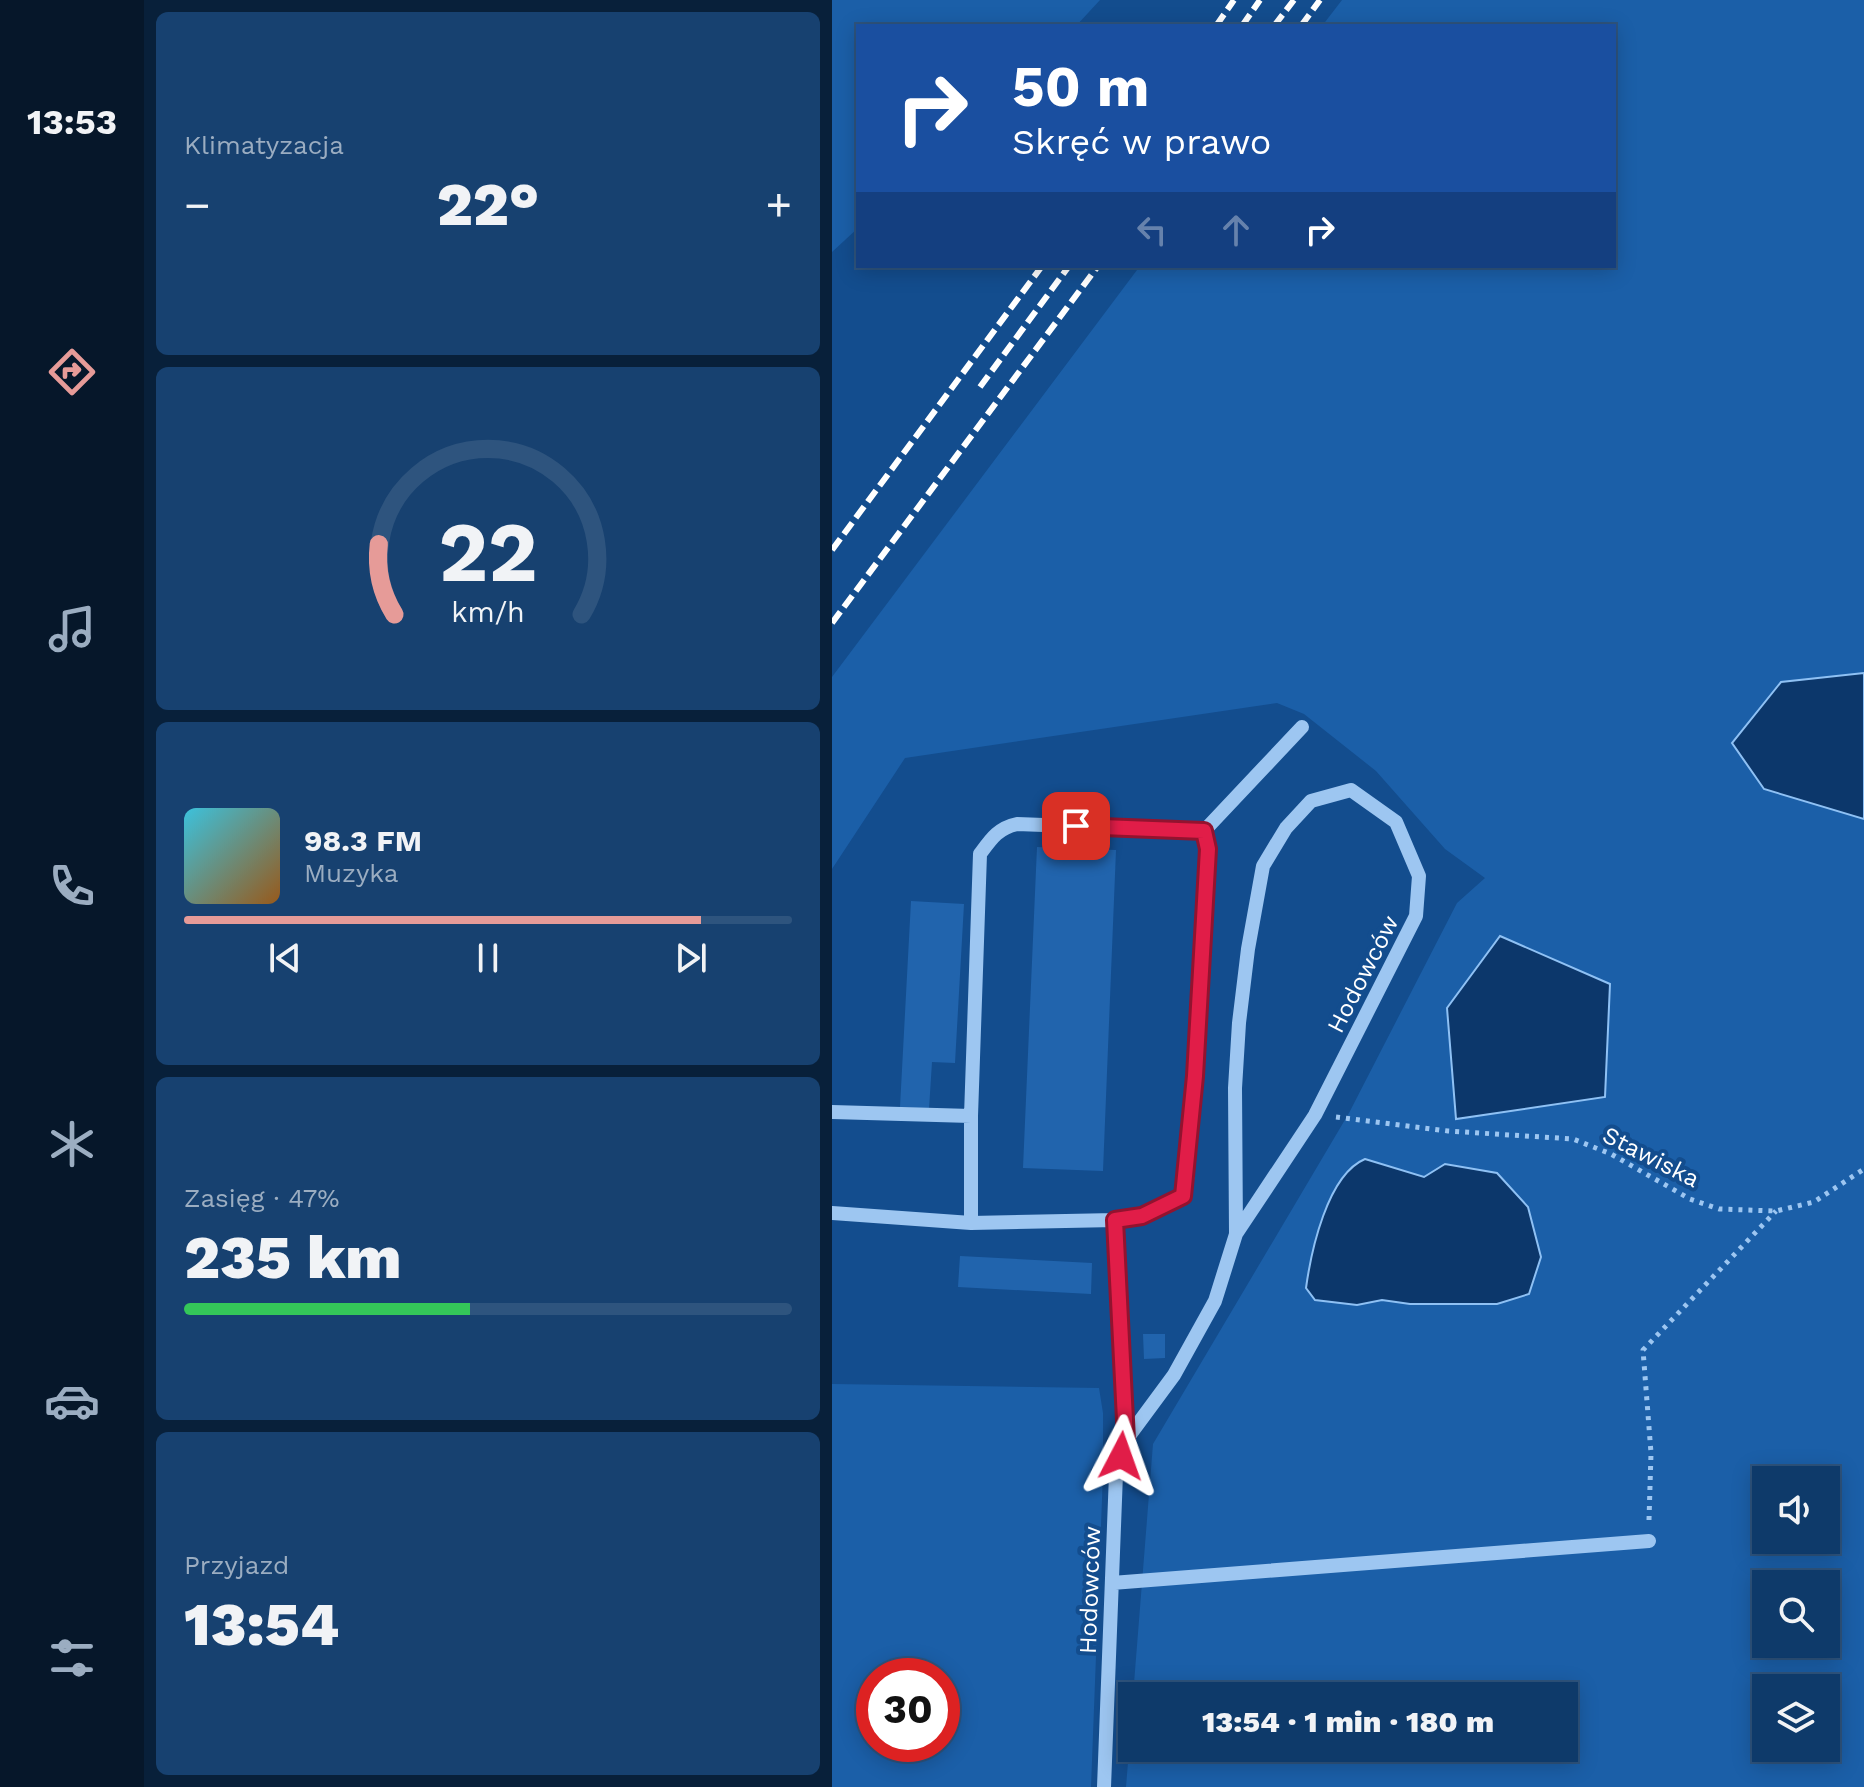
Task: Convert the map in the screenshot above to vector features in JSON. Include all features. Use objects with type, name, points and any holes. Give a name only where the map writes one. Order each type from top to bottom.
[{"type":"street","points":[[971,1223],[971,1116],[980,854],[1002,827],[1017,824],[1204,831],[1302,727]]},
{"type":"street","name":"Hodowców","points":[[1104,1787],[1116,1474],[1126,1440],[1174,1375],[1215,1301],[1236,1234],[1315,1115],[1416,916],[1419,876],[1396,822],[1351,790],[1311,801],[1286,828],[1263,866],[1239,1023],[1235,1088],[1236,1234]]},
{"type":"street","points":[[832,1213],[971,1223],[1115,1220],[1142,1216],[1168,1206],[1183,1196],[1187,1180],[1208,849],[1204,831]]},
{"type":"street","points":[[832,1112],[971,1116]]},
{"type":"street","points":[[1115,1220],[1126,1440]]},
{"type":"street","points":[[1112,1583],[1649,1541]]},
{"type":"path","name":"Stawiska","points":[[1315,1115],[1448,1131],[1573,1139],[1611,1154],[1690,1199],[1719,1209],[1776,1211],[1814,1202],[1864,1169]]},
{"type":"path","points":[[1649,1541],[1651,1453],[1643,1350],[1705,1289],[1776,1211]]},
{"type":"shaded area","points":[[832,0],[1100,0],[1078,24],[856,24],[856,230],[832,252]]},
{"type":"shaded area","points":[[1342,0],[1864,0],[1864,673],[1781,682],[1764,789],[1864,819],[1864,1787],[1126,1787],[1128,1762],[1578,1762],[1578,1682],[1134,1682],[1153,1444],[1349,1113],[1457,903],[1485,878],[1445,849],[1376,771],[1304,714],[1277,703],[905,758],[832,869],[832,677],[1139,268],[1616,268],[1616,24],[1324,24]]},
{"type":"shaded area","points":[[1864,673],[1864,819],[1764,789],[1732,743],[1781,682]]},
{"type":"shaded area","points":[[1500,936],[1610,984],[1605,1097],[1456,1119],[1447,1008]]},
{"type":"shaded area","points":[[1365,1159],[1424,1177],[1445,1164],[1497,1173],[1528,1207],[1541,1257],[1529,1294],[1497,1304],[1410,1304],[1382,1300],[1357,1305],[1315,1300],[1306,1288],[1323,1216],[1340,1181]]},
{"type":"shaded area","points":[[832,1384],[1099,1388],[1103,1413],[1103,1473],[1091,1787],[832,1787]]},
{"type":"building","points":[[1037,847],[1116,850],[1103,1171],[1023,1168]]},
{"type":"building","points":[[911,901],[964,904],[955,1063],[932,1062],[929,1109],[900,1107]]},
{"type":"building","points":[[960,1256],[1092,1263],[1091,1294],[958,1287]]},
{"type":"building","points":[[1143,1334],[1165,1334],[1165,1358],[1144,1359]]},
{"type":"railway","points":[[1217,24],[1234,0]]},
{"type":"railway","points":[[1243,24],[1260,0]]},
{"type":"railway","points":[[1276,24],[1294,0]]},
{"type":"railway","points":[[1302,24],[1320,0]]},
{"type":"railway","points":[[832,550],[1041,268]]},
{"type":"railway","points":[[980,387],[1068,268]]},
{"type":"railway","points":[[832,623],[1097,268]]},
{"type":"route","points":[[1076,826],[1204,831],[1208,849],[1195,1076],[1183,1196],[1168,1206],[1142,1216],[1115,1220],[1126,1440],[1121,1456]]}]
